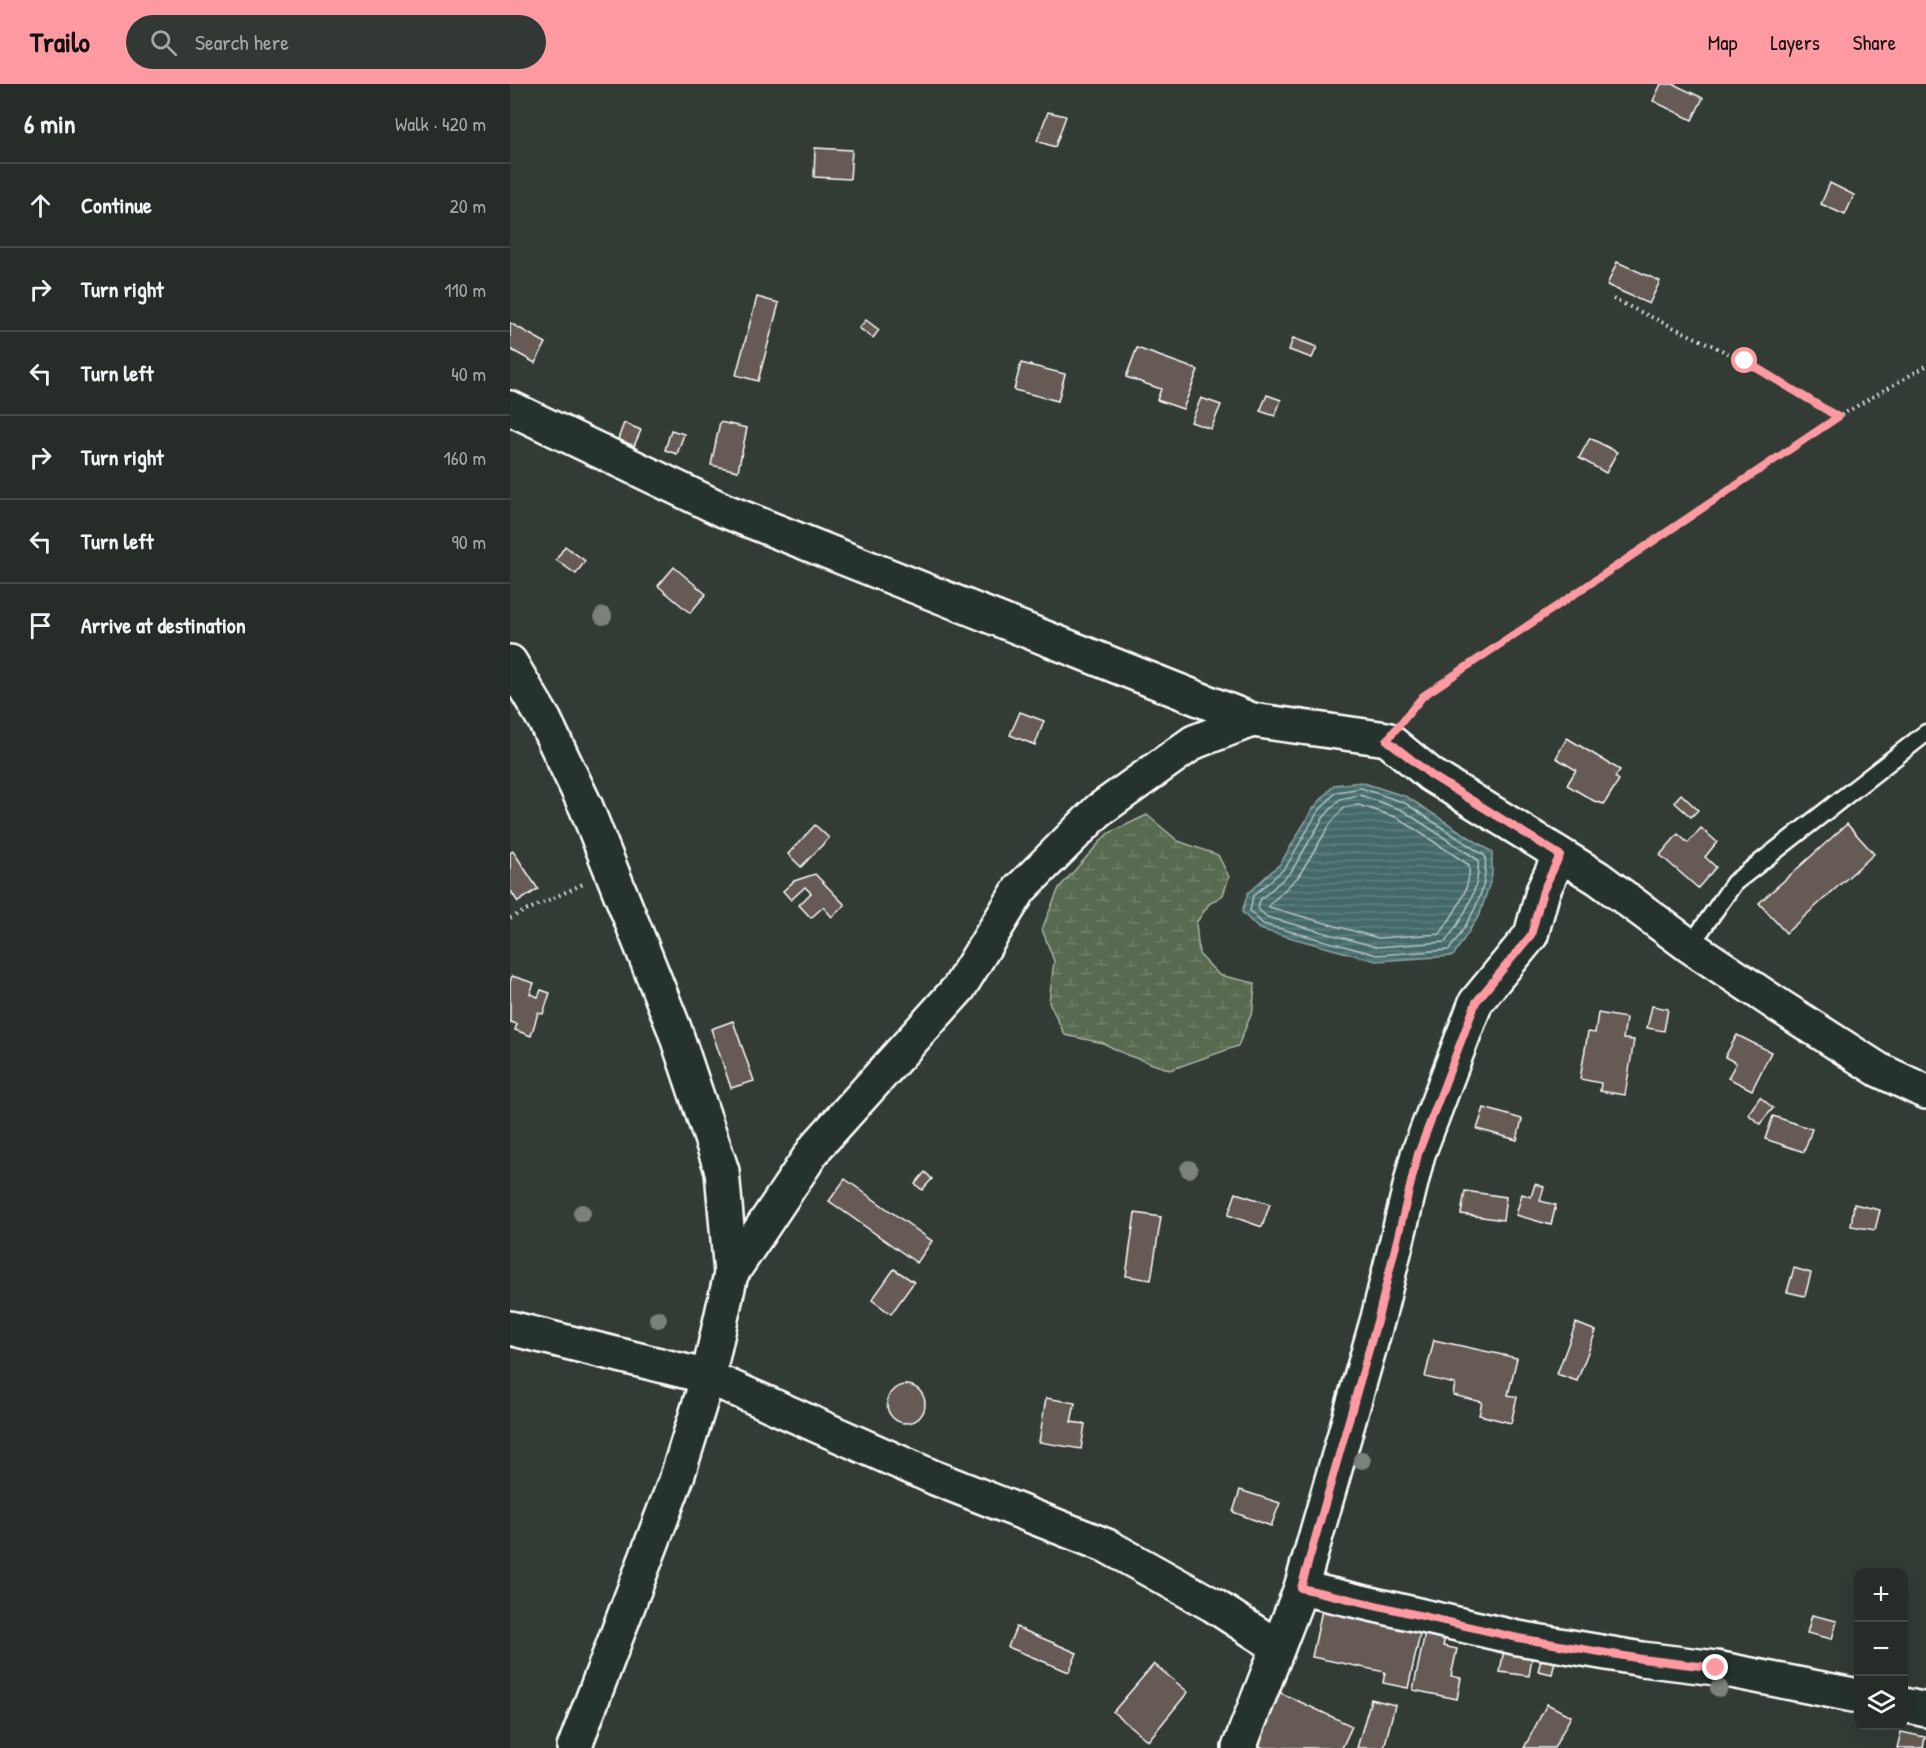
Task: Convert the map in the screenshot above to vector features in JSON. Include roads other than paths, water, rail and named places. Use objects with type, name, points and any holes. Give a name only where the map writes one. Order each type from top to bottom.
[{"type":"street","points":[[510,408],[723,510],[1252,720],[1387,740],[1431,775],[1598,878],[1690,946],[1879,1070],[1926,1092]]},
{"type":"street","points":[[510,662],[545,722],[586,807],[674,1028],[722,1172],[731,1274],[708,1377],[677,1477],[574,1748]]},
{"type":"street","points":[[731,1274],[816,1147],[959,988],[1020,889],[1099,810],[1194,742],[1252,720]]},
{"type":"street","points":[[1239,1748],[1301,1588],[1378,1318],[1418,1154],[1476,1002],[1531,935],[1543,891],[1560,855]]},
{"type":"street","points":[[510,1328],[708,1377],[935,1478],[1107,1546],[1213,1605],[1278,1647]]},
{"type":"street","points":[[1301,1588],[1518,1638],[1642,1659],[1716,1668],[1854,1695]]},
{"type":"street","points":[[1908,1706],[1926,1710]]},
{"type":"lane","points":[[1690,946],[1734,884],[1926,733]]},
{"type":"water","points":[[1361,782],[1407,797],[1492,852],[1492,876],[1480,914],[1453,956],[1376,961],[1259,929],[1242,912],[1248,893],[1281,863],[1312,810],[1334,785]]}]
